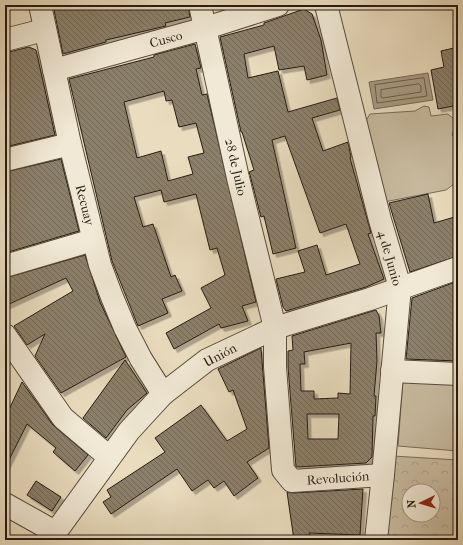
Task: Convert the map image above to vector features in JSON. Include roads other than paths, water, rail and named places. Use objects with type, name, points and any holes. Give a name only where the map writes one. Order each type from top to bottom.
[{"type":"street","name":"Recuay","points":[[40,5],[44,30],[93,240],[106,281],[125,328],[163,394]]},
{"type":"street","name":"28 de Julio","points":[[200,5],[238,178],[275,328],[281,465],[284,474],[292,481]]},
{"type":"street","name":"Cusco","points":[[54,70],[206,28],[278,5]]},
{"type":"street","name":"4 de Junio","points":[[326,5],[380,220],[400,287],[384,475],[376,540]]},
{"type":"street","points":[[5,40],[44,30]]},
{"type":"street","points":[[5,160],[70,144]]},
{"type":"street","points":[[5,266],[93,240]]},
{"type":"street","name":"Unión","points":[[53,536],[128,431],[163,394],[207,360],[275,328],[370,300],[400,287],[458,268]]},
{"type":"street","points":[[5,335],[63,418],[109,457]]},
{"type":"street","points":[[392,371],[458,374]]},
{"type":"street","name":"Revolución","points":[[292,481],[384,475]]},
{"type":"street","points":[[5,504],[53,536]]},
{"type":"water","points":[[428,73],[433,100],[374,109],[369,82]]}]
